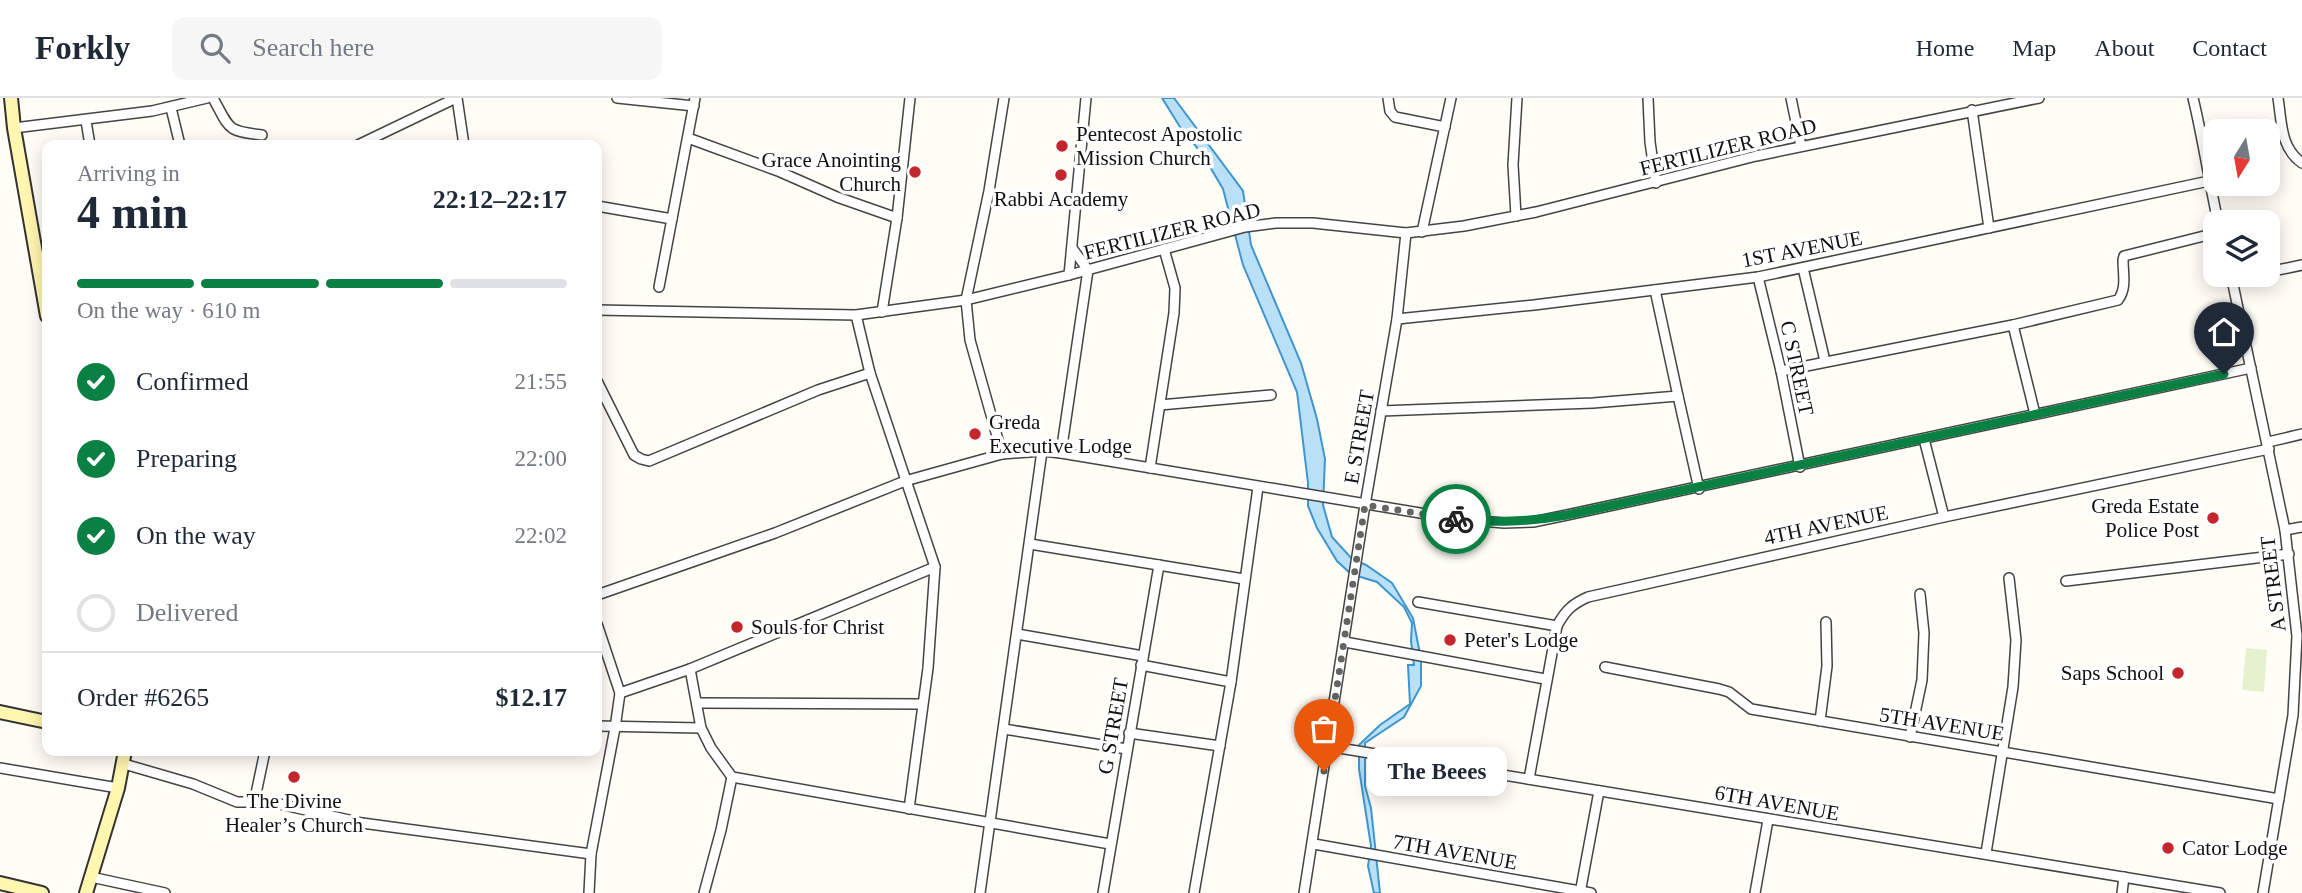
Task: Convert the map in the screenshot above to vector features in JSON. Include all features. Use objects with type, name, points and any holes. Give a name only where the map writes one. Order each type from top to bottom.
[{"type":"street","points":[[11,98],[42,288]]},
{"type":"street","points":[[14,128],[86,121],[171,108],[207,98]]},
{"type":"street","points":[[214,98],[229,127],[237,132],[262,135]]},
{"type":"street","points":[[368,140],[456,98],[463,140]]},
{"type":"street","points":[[617,98],[695,102],[659,287]]},
{"type":"street","points":[[882,312],[897,218],[910,98]]},
{"type":"street","points":[[1002,454],[970,340],[966,300],[989,191],[1004,98]]},
{"type":"street","points":[[1069,275],[1086,98]]},
{"type":"street","points":[[1388,98],[1390,111],[1395,117],[1445,127]]},
{"type":"street","points":[[1422,232],[1451,98]]},
{"type":"street","points":[[1516,216],[1513,165],[1517,98]]},
{"type":"street","points":[[1648,98],[1650,142],[1656,183]]},
{"type":"street","points":[[1791,98],[1801,146]]},
{"type":"street","name":"FERTILIZER ROAD","points":[[602,310],[856,315],[966,300],[1245,227],[1276,223],[1313,223],[1406,233],[1422,232],[1516,216],[1801,146],[2039,98]]},
{"type":"street","points":[[2193,98],[2203,141]]},
{"type":"street","points":[[2278,98],[2286,145],[2290,155],[2302,163]]},
{"type":"street","points":[[171,108],[179,140]]},
{"type":"street","points":[[1972,110],[1989,229]]},
{"type":"street","points":[[86,121],[89,140]]},
{"type":"street","points":[[688,138],[897,218]]},
{"type":"street","name":"1ST AVENUE","points":[[1397,319],[1758,277],[2203,182]]},
{"type":"street","points":[[602,207],[673,219]]},
{"type":"street","name":"E STREET","points":[[1304,893],[1397,319],[1406,233]]},
{"type":"street","points":[[1781,371],[2014,325],[2118,300],[2124,287],[2124,256],[2203,236]]},
{"type":"street","points":[[1061,453],[1088,270],[1072,248]]},
{"type":"street","points":[[1150,468],[1174,313],[1175,288],[1164,249]]},
{"type":"street","points":[[2280,270],[2302,265]]},
{"type":"street","points":[[1803,268],[1825,361]]},
{"type":"street","name":"C STREET","points":[[1758,277],[1781,371],[1800,467]]},
{"type":"street","name":"A STREET","points":[[2234,287],[2285,530],[2300,635],[2292,715],[2263,893]]},
{"type":"street","points":[[1655,290],[1699,489]]},
{"type":"street","points":[[856,315],[870,373],[935,567],[932,628],[909,809]]},
{"type":"street","points":[[2014,325],[2035,414]]},
{"type":"street","points":[[602,593],[775,533],[905,481],[1002,454],[1042,451],[1061,453],[1456,519],[1504,523],[1533,522],[1699,489],[2250,368]]},
{"type":"street","points":[[602,391],[634,455],[640,460],[649,461],[818,390],[870,373]]},
{"type":"street","points":[[1160,405],[1271,395]]},
{"type":"street","points":[[1381,411],[1593,403],[1678,396]]},
{"type":"street","name":"4TH AVENUE","points":[[1529,779],[1545,679],[1557,626],[1573,603],[1588,597],[2268,445],[2302,434]]},
{"type":"street","points":[[1924,439],[1944,517]]},
{"type":"street","points":[[980,893],[1042,451]]},
{"type":"street","points":[[1194,893],[1231,682],[1258,487]]},
{"type":"street","points":[[2285,530],[2302,527]]},
{"type":"street","points":[[1030,544],[1244,579]]},
{"type":"street","points":[[2066,581],[2289,554]]},
{"type":"street","name":"G STREET","points":[[1103,893],[1159,565]]},
{"type":"street","points":[[620,693],[690,669],[935,567]]},
{"type":"street","points":[[1986,853],[2013,687],[2016,640],[2009,578]]},
{"type":"street","points":[[1910,737],[1922,680],[1924,633],[1920,594]]},
{"type":"street","points":[[1418,602],[1557,626]]},
{"type":"street","points":[[1820,721],[1827,666],[1826,622]]},
{"type":"street","points":[[1017,634],[1231,682]]},
{"type":"street","points":[[589,893],[591,854],[620,693],[602,639]]},
{"type":"street","points":[[1345,642],[1545,679]]},
{"type":"street","name":"5TH AVENUE","points":[[1605,667],[1719,689],[1729,692],[1751,709],[2279,799]]},
{"type":"street","points":[[690,669],[701,728],[711,748],[732,777],[1110,844]]},
{"type":"street","points":[[697,703],[922,704]]},
{"type":"street","points":[[0,712],[42,721]]},
{"type":"street","points":[[602,727],[701,728]]},
{"type":"street","points":[[1004,729],[1127,749]]},
{"type":"street","points":[[1129,733],[1220,746]]},
{"type":"street","name":"6TH AVENUE","points":[[1327,746],[2220,893]]},
{"type":"street","points":[[254,803],[264,756]]},
{"type":"street","points":[[86,893],[118,788],[124,757],[237,802],[271,802],[362,823],[591,854]]},
{"type":"street","points":[[0,768],[118,788]]},
{"type":"street","points":[[704,893],[732,777]]},
{"type":"street","points":[[1580,892],[1598,791]]},
{"type":"street","points":[[1755,893],[1768,820]]},
{"type":"street","name":"7TH AVENUE","points":[[1314,844],[1591,893]]},
{"type":"street","points":[[91,877],[164,893]]},
{"type":"street","points":[[2122,893],[2124,877]]},
{"type":"street","points":[[0,883],[42,893]]},
{"type":"green space","points":[[2246,648],[2267,650],[2264,692],[2242,690]]},
{"type":"water","points":[[1162,98],[1174,98],[1243,191],[1251,245],[1301,363],[1317,419],[1325,459],[1323,505],[1332,537],[1352,559],[1392,583],[1413,618],[1421,659],[1421,686],[1404,717],[1365,743],[1365,786],[1371,808],[1380,893],[1374,893],[1368,866],[1371,846],[1359,769],[1359,745],[1380,725],[1410,704],[1408,665],[1414,665],[1412,623],[1404,607],[1377,582],[1351,574],[1337,561],[1317,528],[1308,506],[1308,483],[1297,392],[1243,265],[1223,189],[1203,155],[1180,127]]},
{"type":"way so far","points":[[1324,771],[1365,505],[1456,519]]},
{"type":"place","name":"Pentecost Apostolic Mission Church","points":[[1062,146]]},
{"type":"place","name":"Grace Anointing Church","points":[[915,172]]},
{"type":"place","name":"Rabbi Academy","points":[[1061,175]]},
{"type":"place","name":"Greda Executive Lodge","points":[[975,434]]},
{"type":"place","name":"Greda Estate Police Post","points":[[2213,518]]},
{"type":"place","name":"Souls for Christ","points":[[737,627]]},
{"type":"place","name":"Peter's Lodge","points":[[1450,640]]},
{"type":"place","name":"Saps School","points":[[2178,673]]},
{"type":"place","name":"The Beees","points":[[1324,771]]},
{"type":"place","name":"The Divine Healer’s Church","points":[[294,777]]},
{"type":"place","name":"Cator Lodge","points":[[2168,848]]},
{"type":"route","points":[[1456,519],[1504,523],[1533,522],[1699,489],[2224,374]]}]
